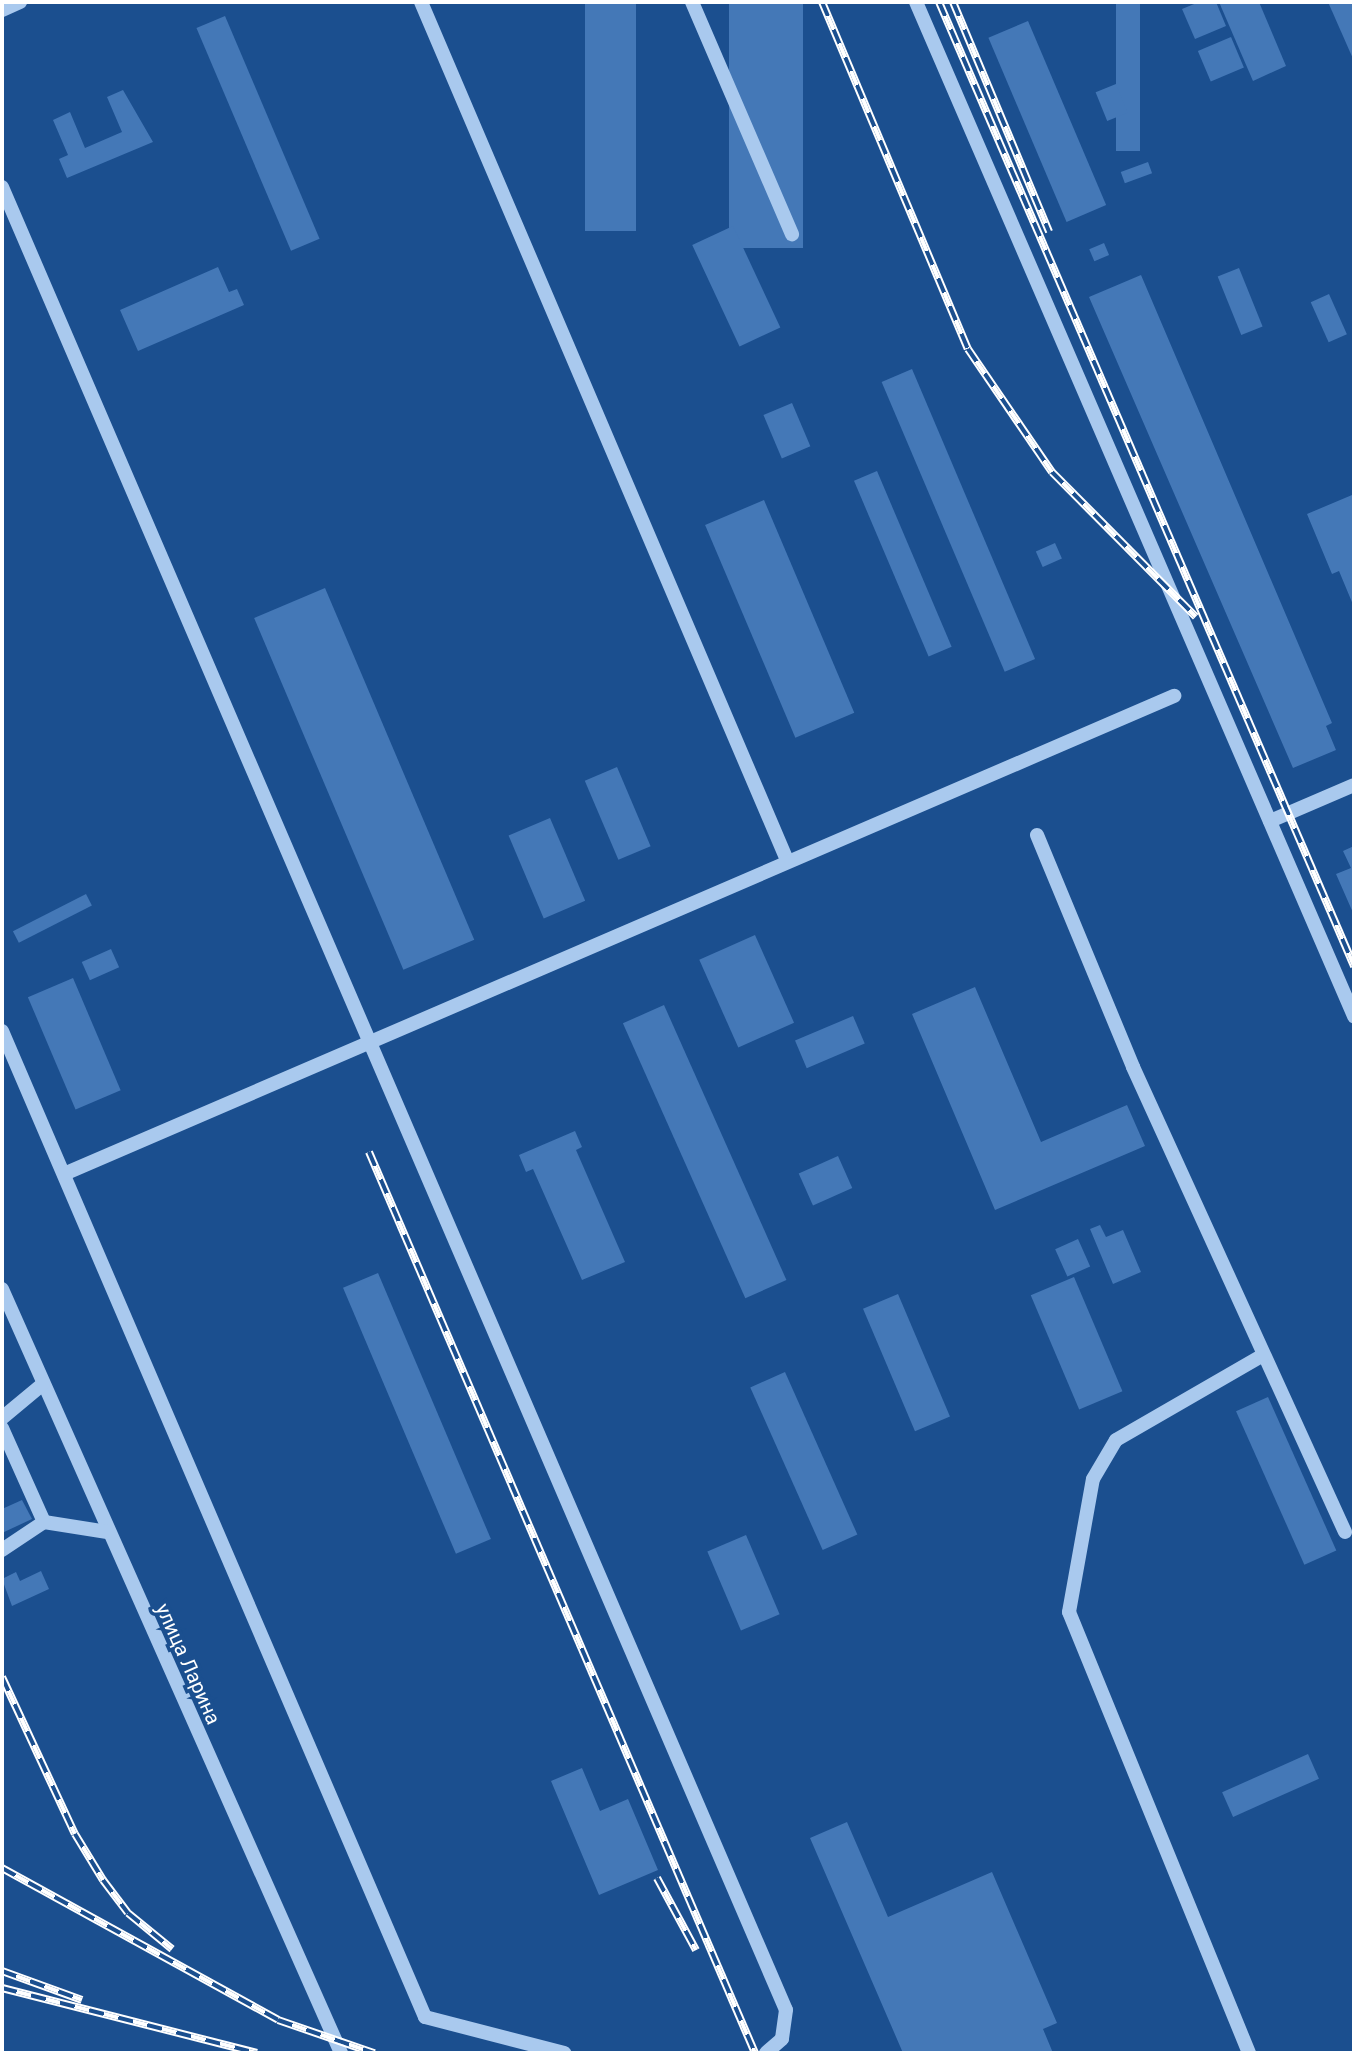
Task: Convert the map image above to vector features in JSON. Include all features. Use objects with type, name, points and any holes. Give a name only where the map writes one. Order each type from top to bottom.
[{"type":"street","points":[[2,10],[20,2]]},
{"type":"street","points":[[421,2],[787,860]]},
{"type":"street","points":[[692,2],[792,234]]},
{"type":"street","points":[[916,2],[1354,1016]]},
{"type":"street","points":[[2,187],[176,581],[367,1041],[786,2010],[782,2039],[766,2053]]},
{"type":"street","points":[[64,1174],[787,860],[1174,696]]},
{"type":"street","points":[[1270,821],[1354,785]]},
{"type":"street","points":[[1037,835],[1263,1355],[1345,1532]]},
{"type":"street","points":[[2,1031],[425,2017],[564,2053]]},
{"type":"street","name":"улица Ларина","points":[[2,1289],[107,1532],[341,2053]]},
{"type":"street","points":[[1249,2053],[1069,1612],[1093,1479],[1116,1440],[1263,1355]]},
{"type":"street","points":[[2,1418],[43,1384]]},
{"type":"street","points":[[2,1428],[44,1522]]},
{"type":"street","points":[[2,1550],[44,1522],[107,1532]]},
{"type":"building","points":[[585,2],[636,2],[636,231],[585,231]]},
{"type":"building","points":[[729,2],[803,2],[803,248],[729,248]]},
{"type":"building","points":[[1116,2],[1140,2],[1140,151],[1116,151]]},
{"type":"building","points":[[1199,2],[1216,2],[1226,26],[1195,39],[1182,9]]},
{"type":"building","points":[[1219,2],[1259,2],[1286,66],[1253,81]]},
{"type":"building","points":[[1328,2],[1354,2],[1354,61]]},
{"type":"building","points":[[225,16],[320,239],[291,251],[196,28]]},
{"type":"building","points":[[1028,21],[1106,205],[1067,222],[988,38]]},
{"type":"building","points":[[1231,37],[1244,67],[1211,81],[1198,51]]},
{"type":"building","points":[[1116,84],[1128,113],[1107,121],[1096,92]]},
{"type":"building","points":[[123,90],[153,142],[67,178],[59,159],[68,155],[53,120],[70,112],[85,148],[122,132],[107,97]]},
{"type":"building","points":[[1148,162],[1152,173],[1125,183],[1121,172]]},
{"type":"building","points":[[733,226],[780,328],[740,347],[692,245]]},
{"type":"building","points":[[1104,243],[1109,255],[1094,261],[1089,249]]},
{"type":"building","points":[[218,267],[229,292],[237,289],[244,305],[138,351],[120,310]]},
{"type":"building","points":[[1239,268],[1263,326],[1241,335],[1218,277]]},
{"type":"building","points":[[1141,275],[1332,723],[1326,726],[1336,750],[1293,768],[1089,297]]},
{"type":"building","points":[[1329,294],[1347,334],[1329,342],[1311,302]]},
{"type":"building","points":[[912,369],[1035,659],[1005,672],[882,382]]},
{"type":"building","points":[[792,403],[810,446],[782,458],[763,415]]},
{"type":"building","points":[[877,471],[952,647],[929,657],[854,481]]},
{"type":"building","points":[[1352,495],[1354,607],[1339,571],[1332,574],[1307,514]]},
{"type":"building","points":[[764,500],[854,713],[795,738],[705,525]]},
{"type":"building","points":[[1055,543],[1062,559],[1043,567],[1036,552]]},
{"type":"building","points":[[325,588],[474,940],[403,970],[254,618]]},
{"type":"building","points":[[617,767],[651,846],[618,860],[585,781]]},
{"type":"building","points":[[550,818],[585,901],[544,918],[509,836]]},
{"type":"building","points":[[1354,846],[1354,915],[1336,874],[1351,868],[1343,851]]},
{"type":"building","points":[[86,894],[92,906],[19,943],[13,931]]},
{"type":"building","points":[[755,935],[794,1023],[738,1048],[699,960]]},
{"type":"building","points":[[111,949],[119,967],[90,980],[82,962]]},
{"type":"building","points":[[73,978],[121,1090],[76,1109],[28,997]]},
{"type":"building","points":[[975,987],[1041,1142],[1127,1105],[1145,1146],[995,1210],[912,1014]]},
{"type":"building","points":[[664,1005],[786,1280],[745,1298],[623,1023]]},
{"type":"building","points":[[853,1016],[865,1044],[807,1068],[795,1041]]},
{"type":"building","points":[[575,1131],[582,1147],[576,1150],[625,1262],[582,1280],[533,1169],[526,1172],[519,1155]]},
{"type":"building","points":[[838,1156],[852,1188],[813,1205],[799,1173]]},
{"type":"building","points":[[1100,1225],[1106,1237],[1123,1230],[1141,1272],[1113,1284],[1090,1229]]},
{"type":"building","points":[[1078,1239],[1090,1266],[1067,1277],[1055,1249]]},
{"type":"building","points":[[378,1273],[491,1539],[456,1554],[343,1288]]},
{"type":"building","points":[[1074,1277],[1122,1391],[1079,1410],[1031,1295]]},
{"type":"building","points":[[898,1294],[950,1416],[915,1431],[863,1309]]},
{"type":"building","points":[[785,1372],[857,1535],[823,1550],[750,1387]]},
{"type":"building","points":[[1268,1397],[1336,1550],[1304,1565],[1236,1411]]},
{"type":"building","points":[[22,1500],[32,1519],[2,1533],[2,1509]]},
{"type":"building","points":[[746,1535],[780,1614],[741,1631],[707,1551]]},
{"type":"building","points":[[41,1571],[49,1589],[12,1606],[2,1579],[16,1572],[20,1581]]},
{"type":"building","points":[[1308,1754],[1319,1779],[1233,1817],[1222,1792]]},
{"type":"building","points":[[582,1768],[600,1811],[628,1799],[658,1870],[599,1895],[551,1781]]},
{"type":"building","points":[[847,1822],[888,1917],[992,1872],[1057,2023],[1043,2029],[1053,2053],[903,2053],[810,1838]]},
{"type":"railway","points":[[822,2],[968,349],[1052,472],[1196,617]]},
{"type":"railway","points":[[939,2],[1354,966]]},
{"type":"railway","points":[[953,2],[1049,232]]},
{"type":"railway","points":[[369,1152],[755,2053]]},
{"type":"railway","points":[[2,1677],[75,1834],[103,1880],[128,1913],[172,1949]]},
{"type":"railway","points":[[2,1868],[278,2020],[374,2053]]},
{"type":"railway","points":[[657,1878],[696,1950]]},
{"type":"railway","points":[[2,1971],[82,2000]]},
{"type":"railway","points":[[2,1988],[257,2053]]}]
